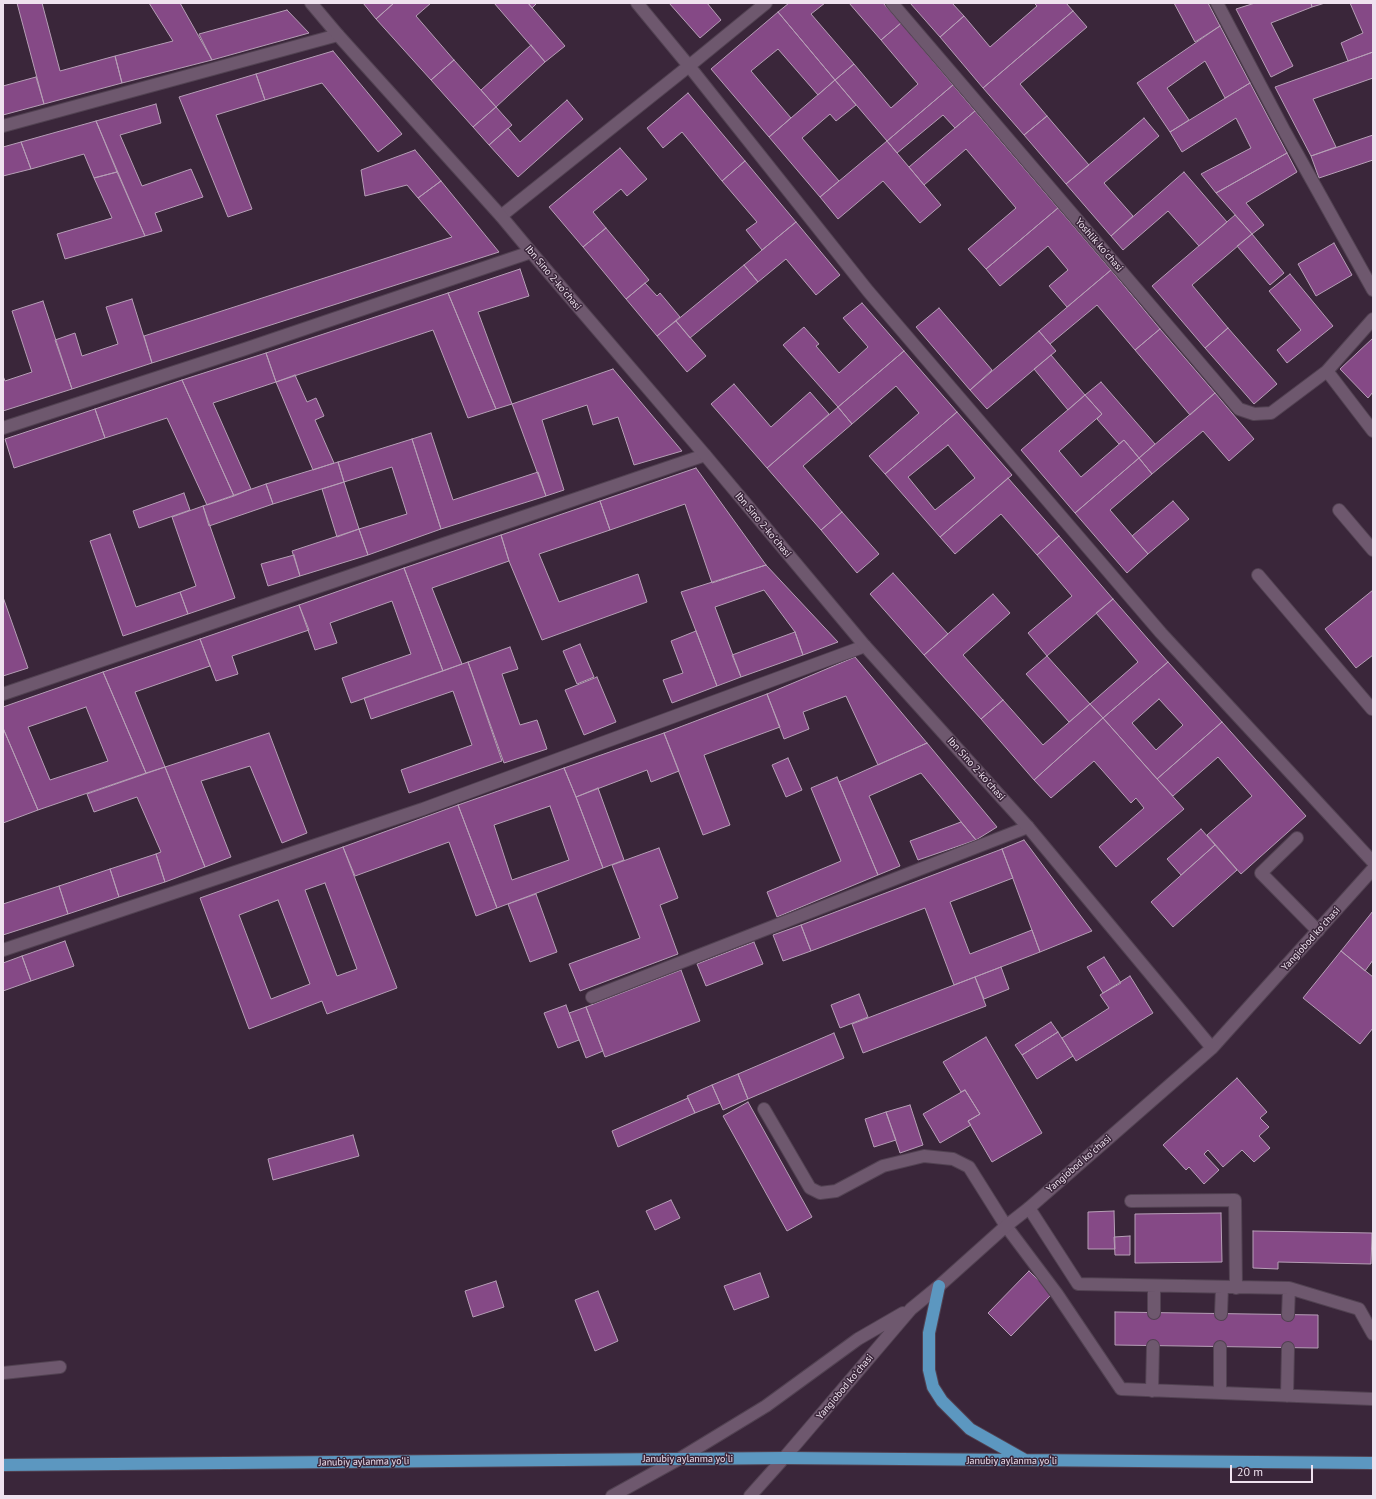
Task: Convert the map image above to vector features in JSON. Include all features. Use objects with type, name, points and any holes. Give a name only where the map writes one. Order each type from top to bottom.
[{"type":"highway","points":[[938,1286],[929,1333],[929,1370],[933,1387],[942,1401],[970,1429],[1026,1461]]},
{"type":"highway","name":"Janubiy aylanma yoʻli","points":[[3,1465],[784,1458],[1373,1463]]},
{"type":"street","name":"Ibn Sino 2-koʼchasi","points":[[311,3],[338,36],[501,216],[865,646],[1028,827],[1212,1048]]},
{"type":"street","points":[[637,3],[868,290],[1161,633],[1373,862]]},
{"type":"street","points":[[501,216],[766,3]]},
{"type":"street","name":"Yoshlik koʻchasi","points":[[892,3],[1239,409],[1254,414],[1271,413],[1326,370],[1373,319]]},
{"type":"street","points":[[1217,3],[1285,132],[1373,290]]},
{"type":"street","points":[[3,126],[338,36]]},
{"type":"street","points":[[3,428],[246,349],[531,252]]},
{"type":"street","points":[[1326,370],[1373,431]]},
{"type":"street","points":[[3,694],[705,456]]},
{"type":"street","points":[[1339,510],[1373,550]]},
{"type":"street","points":[[1258,575],[1367,704],[1372,709],[1373,708]]},
{"type":"street","points":[[3,950],[423,809],[865,646]]},
{"type":"street","points":[[592,997],[1028,827]]},
{"type":"street","points":[[1297,838],[1261,873],[1318,931]]},
{"type":"street","name":"Yangiobod koʻchasi","points":[[750,1496],[911,1309],[1212,1048],[1373,869]]},
{"type":"street","points":[[764,1109],[810,1188],[820,1193],[836,1191],[883,1166],[924,1156],[953,1159],[969,1167],[1006,1226],[1057,1294],[1121,1389],[1373,1399]]},
{"type":"street","points":[[1131,1201],[1234,1200],[1236,1288]]},
{"type":"street","points":[[1029,1208],[1078,1284],[1289,1288],[1359,1309],[1373,1334]]},
{"type":"street","points":[[1154,1286],[1154,1313]]},
{"type":"street","points":[[1221,1314],[1222,1287]]},
{"type":"street","points":[[1288,1315],[1289,1288]]},
{"type":"street","points":[[612,1496],[679,1459],[766,1406],[858,1339],[911,1309]]},
{"type":"street","points":[[1152,1391],[1153,1346]]},
{"type":"street","points":[[1220,1347],[1220,1392]]},
{"type":"street","points":[[1287,1396],[1288,1348]]},
{"type":"street","points":[[3,1373],[60,1367]]},
{"type":"building","points":[[17,3],[42,3],[60,71],[115,56],[122,83],[44,104]]},
{"type":"building","points":[[149,3],[180,3],[212,60],[122,83],[115,56],[173,41]]},
{"type":"building","points":[[363,3],[394,3],[376,19]]},
{"type":"building","points":[[394,3],[431,3],[416,16],[454,60],[431,80],[376,19]]},
{"type":"building","points":[[494,3],[528,3],[565,46],[545,62]]},
{"type":"building","points":[[528,3],[537,3],[532,8]]},
{"type":"building","points":[[669,3],[707,3],[721,20],[700,38]]},
{"type":"building","points":[[789,3],[825,3],[811,14],[854,64],[835,80],[778,12]]},
{"type":"building","points":[[849,3],[883,3],[901,23],[881,40]]},
{"type":"building","points":[[910,3],[952,3],[964,16],[940,37]]},
{"type":"building","points":[[1034,3],[1066,3],[1073,11],[983,88],[940,37],[964,16],[990,47],[1037,6]]},
{"type":"building","points":[[1174,3],[1208,3],[1220,26],[1195,42]]},
{"type":"building","points":[[1255,3],[1311,3],[1312,7],[1271,23],[1293,66],[1271,77],[1236,9]]},
{"type":"building","points":[[1311,3],[1325,3],[1312,7]]},
{"type":"building","points":[[1350,3],[1373,3],[1373,52],[1348,61],[1341,43],[1363,33]]},
{"type":"building","points":[[287,10],[309,33],[212,60],[199,34]]},
{"type":"building","points":[[1073,11],[1087,27],[1020,84],[1047,116],[1024,135],[983,88]]},
{"type":"building","points":[[778,12],[835,80],[818,95],[778,49],[751,71],[791,118],[769,137],[711,69]]},
{"type":"building","points":[[901,23],[953,85],[887,141],[835,80],[854,64],[891,108],[918,84],[881,40]]},
{"type":"building","points":[[1220,26],[1250,83],[1225,98],[1205,61],[1167,88],[1189,120],[1170,132],[1137,83]]},
{"type":"building","points":[[531,45],[545,62],[496,107],[481,90]]},
{"type":"building","points":[[333,51],[402,134],[378,152],[322,83],[265,100],[256,74]]},
{"type":"building","points":[[1373,52],[1373,78],[1313,99],[1336,147],[1311,156],[1275,87]]},
{"type":"building","points":[[454,60],[496,107],[473,127],[431,80]]},
{"type":"building","points":[[256,74],[265,100],[216,115],[252,209],[228,217],[179,97]]},
{"type":"building","points":[[36,77],[44,104],[3,115],[3,86]]},
{"type":"building","points":[[835,80],[856,105],[836,121],[830,114],[802,138],[839,181],[820,197],[769,137]]},
{"type":"building","points":[[1250,83],[1287,153],[1216,193],[1201,174],[1251,148],[1236,118],[1182,152],[1170,132]]},
{"type":"building","points":[[953,85],[975,111],[955,128],[943,115],[897,153],[887,141]]},
{"type":"building","points":[[688,93],[745,161],[722,181],[682,132],[663,148],[647,128]]},
{"type":"building","points":[[567,100],[583,119],[518,177],[489,145],[508,128],[520,142]]},
{"type":"building","points":[[156,104],[161,123],[120,135],[142,186],[191,169],[203,197],[155,213],[162,231],[145,236],[96,121]]},
{"type":"building","points":[[496,107],[512,125],[489,145],[473,127]]},
{"type":"building","points":[[975,111],[1058,208],[986,269],[968,249],[1016,208],[966,149],[924,185],[909,167]]},
{"type":"building","points":[[1047,116],[1089,165],[1066,184],[1024,135]]},
{"type":"building","points":[[1144,118],[1159,136],[1104,183],[1133,216],[1111,236],[1066,184]]},
{"type":"building","points":[[96,121],[117,172],[94,178],[84,154],[31,169],[21,142]]},
{"type":"building","points":[[1373,135],[1373,160],[1319,178],[1311,156]]},
{"type":"building","points":[[887,141],[941,205],[920,223],[883,181],[838,219],[820,197]]},
{"type":"building","points":[[21,142],[31,169],[3,176],[3,147]]},
{"type":"building","points":[[620,148],[647,179],[627,196],[621,189],[593,212],[606,228],[583,247],[549,207]]},
{"type":"building","points":[[415,150],[441,181],[418,198],[407,185],[365,196],[361,170]]},
{"type":"building","points":[[1287,153],[1297,172],[1246,203],[1264,225],[1252,234],[1216,193]]},
{"type":"building","points":[[745,161],[796,222],[762,250],[746,230],[757,222],[722,181]]},
{"type":"building","points":[[117,172],[145,236],[65,259],[57,234],[112,218],[94,178]]},
{"type":"building","points":[[1184,172],[1227,222],[1199,246],[1168,211],[1123,250],[1111,236]]},
{"type":"building","points":[[441,181],[499,252],[152,363],[144,336],[452,237],[418,198]]},
{"type":"building","points":[[1058,208],[1111,270],[1067,307],[1049,286],[1068,270],[1048,246],[1000,286],[986,269]]},
{"type":"building","points":[[1235,215],[1252,234],[1192,285],[1228,328],[1205,348],[1152,286]]},
{"type":"building","points":[[796,222],[840,275],[816,295],[786,259],[758,282],[744,265]]},
{"type":"building","points":[[606,228],[649,280],[626,299],[583,247]]},
{"type":"building","points":[[1252,234],[1284,273],[1270,285],[1237,246]]},
{"type":"building","points":[[1334,243],[1352,275],[1316,296],[1298,264]]},
{"type":"building","points":[[744,265],[758,282],[690,338],[676,321]]},
{"type":"building","points":[[520,269],[529,296],[478,312],[512,404],[496,409],[448,293]]},
{"type":"building","points":[[1111,270],[1160,329],[1135,350],[1097,305],[1050,344],[1039,331]]},
{"type":"building","points":[[1290,274],[1333,326],[1287,363],[1277,350],[1301,330],[1269,291]]},
{"type":"building","points":[[645,283],[657,296],[660,293],[680,317],[657,336],[626,299]]},
{"type":"building","points":[[448,293],[496,409],[468,418],[433,330],[276,382],[266,353]]},
{"type":"building","points":[[132,299],[152,363],[72,389],[55,340],[75,333],[82,356],[118,344],[106,307]]},
{"type":"building","points":[[43,301],[72,389],[3,411],[3,376],[5,381],[32,372],[12,311]]},
{"type":"building","points":[[862,303],[904,351],[838,407],[783,345],[804,327],[819,344],[816,346],[839,373],[868,347],[843,318]]},
{"type":"building","points":[[939,308],[992,370],[970,390],[916,327]]},
{"type":"building","points":[[676,321],[706,356],[687,372],[657,336]]},
{"type":"building","points":[[1228,328],[1277,384],[1254,404],[1205,348]]},
{"type":"building","points":[[1160,329],[1215,393],[1190,415],[1135,350]]},
{"type":"building","points":[[1039,331],[1056,351],[987,409],[970,390]]},
{"type":"building","points":[[1373,338],[1373,392],[1368,398],[1340,369]]},
{"type":"building","points":[[904,351],[957,412],[885,474],[869,456],[919,413],[896,386],[852,424],[838,407]]},
{"type":"building","points":[[266,353],[276,382],[213,403],[251,489],[234,496],[182,380]]},
{"type":"building","points":[[1051,355],[1085,395],[1068,410],[1034,369]]},
{"type":"building","points":[[613,369],[682,451],[634,465],[618,417],[593,425],[587,405],[542,420],[564,490],[546,496],[512,404]]},
{"type":"building","points":[[295,375],[307,402],[316,398],[324,416],[315,420],[334,463],[313,470],[276,382]]},
{"type":"building","points":[[182,380],[234,496],[207,505],[167,418],[105,438],[95,409]]},
{"type":"building","points":[[1101,382],[1155,444],[1139,458],[1124,440],[1119,444],[1097,419],[1102,414],[1085,395]]},
{"type":"building","points":[[734,384],[771,427],[810,392],[829,414],[767,468],[711,404]]},
{"type":"building","points":[[1215,393],[1254,439],[1229,461],[1203,431],[1152,474],[1139,458]]},
{"type":"building","points":[[1085,395],[1102,414],[1059,451],[1081,477],[1124,440],[1139,458],[1075,513],[1021,450]]},
{"type":"building","points":[[838,407],[852,424],[803,466],[842,512],[821,530],[767,468]]},
{"type":"building","points":[[95,409],[105,438],[14,468],[5,439]]},
{"type":"building","points":[[957,412],[1012,475],[940,537],[885,474]],"holes":[[[948,445],[975,478],[935,510],[908,477]]]},
{"type":"building","points":[[431,433],[453,500],[538,472],[546,496],[441,529],[412,439]]},
{"type":"building","points":[[412,439],[441,529],[368,555],[359,529],[407,514],[392,467],[344,482],[338,462]]},
{"type":"building","points":[[1139,458],[1152,474],[1110,510],[1148,554],[1127,573],[1075,513]]},
{"type":"building","points":[[338,462],[344,482],[273,504],[266,484]]},
{"type":"building","points":[[696,468],[766,565],[712,583],[685,504],[610,530],[600,501]]},
{"type":"building","points":[[1008,478],[1059,536],[1037,555],[1001,514],[955,554],[940,537]]},
{"type":"building","points":[[344,482],[359,529],[337,537],[322,489]]},
{"type":"building","points":[[266,484],[273,504],[209,526],[203,506]]},
{"type":"building","points":[[184,493],[190,510],[139,528],[133,511]]},
{"type":"building","points":[[600,501],[610,530],[539,554],[559,602],[638,574],[647,602],[542,640],[509,561],[501,535]]},
{"type":"building","points":[[1173,501],[1189,519],[1148,554],[1132,536]]},
{"type":"building","points":[[203,506],[235,598],[188,614],[180,592],[196,586],[172,517]]},
{"type":"building","points":[[842,512],[879,554],[857,573],[821,530]]},
{"type":"building","points":[[359,529],[368,555],[300,576],[292,551]]},
{"type":"building","points":[[110,534],[136,607],[180,592],[188,614],[123,636],[90,541]]},
{"type":"building","points":[[501,535],[509,561],[432,588],[462,664],[443,671],[404,568]]},
{"type":"building","points":[[1059,536],[1113,599],[1047,656],[1028,633],[1072,596],[1037,555]]},
{"type":"building","points":[[294,555],[300,576],[268,586],[261,564]]},
{"type":"building","points":[[766,565],[838,642],[803,655],[795,632],[764,590],[715,607],[741,677],[717,686],[681,592]]},
{"type":"building","points":[[404,568],[443,671],[351,703],[342,678],[411,654],[392,601],[330,623],[337,643],[315,650],[299,605]]},
{"type":"building","points":[[893,573],[948,634],[924,655],[870,594]]},
{"type":"building","points":[[1373,590],[1373,655],[1356,668],[1325,629]]},
{"type":"building","points":[[993,594],[1010,613],[963,655],[1003,700],[981,719],[924,655]]},
{"type":"building","points":[[3,597],[28,668],[3,676]]},
{"type":"building","points":[[1113,599],[1168,662],[1103,718],[1090,704],[1138,662],[1096,613]]},
{"type":"building","points":[[299,605],[309,630],[232,656],[238,674],[216,681],[200,639]]},
{"type":"building","points":[[696,631],[717,686],[672,703],[663,680],[683,673],[671,641]]},
{"type":"building","points":[[795,632],[803,655],[741,677],[732,655]]},
{"type":"building","points":[[200,639],[210,666],[135,692],[165,767],[146,773],[103,672]]},
{"type":"building","points":[[580,644],[594,677],[577,684],[563,651]]},
{"type":"building","points":[[510,647],[518,669],[502,674],[520,725],[537,720],[547,749],[504,763],[468,662]]},
{"type":"building","points":[[1047,656],[1090,704],[1069,722],[1026,674]]},
{"type":"building","points":[[855,657],[927,743],[878,765],[846,696],[803,712],[809,729],[784,739],[767,694]]},
{"type":"building","points":[[468,662],[502,761],[409,793],[401,770],[472,745],[453,691],[371,719],[364,698]]},
{"type":"building","points":[[1168,662],[1222,722],[1157,779],[1103,718]],"holes":[[[1159,699],[1183,725],[1156,750],[1132,723]]]},
{"type":"building","points":[[103,672],[146,773],[38,810],[3,728],[3,707]],"holes":[[[86,707],[108,761],[50,780],[28,727]]]},
{"type":"building","points":[[597,677],[616,722],[584,735],[565,690]]},
{"type":"building","points":[[767,694],[780,727],[704,755],[730,825],[703,835],[664,733]]},
{"type":"building","points":[[1003,700],[1043,745],[1090,704],[1103,718],[1034,780],[981,719]]},
{"type":"building","points":[[1103,718],[1184,809],[1116,867],[1099,847],[1144,808],[1136,798],[1131,803],[1094,761],[1051,798],[1034,780]]},
{"type":"building","points":[[1222,722],[1306,816],[1241,874],[1207,835],[1252,796],[1218,757],[1173,796],[1157,779]]},
{"type":"building","points":[[3,728],[38,810],[3,823]]},
{"type":"building","points":[[269,733],[307,833],[282,843],[250,766],[201,781],[231,857],[205,867],[165,767]]},
{"type":"building","points":[[664,733],[679,771],[651,782],[647,770],[576,797],[564,768]]},
{"type":"building","points":[[927,743],[997,827],[976,840],[921,773],[869,796],[900,866],[878,875],[839,782]]},
{"type":"building","points":[[788,758],[802,790],[786,797],[772,765]]},
{"type":"building","points":[[165,767],[205,867],[165,882],[156,854],[161,852],[137,797],[94,812],[87,794]]},
{"type":"building","points":[[564,768],[603,868],[497,908],[458,805]],"holes":[[[550,806],[569,860],[512,880],[494,825]]]},
{"type":"building","points":[[837,777],[878,875],[777,917],[767,892],[841,861],[811,788]]},
{"type":"building","points":[[598,788],[624,860],[603,868],[576,797]]},
{"type":"building","points":[[458,805],[497,908],[476,916],[449,842],[355,876],[343,847]]},
{"type":"building","points":[[961,822],[976,840],[918,860],[910,841]]},
{"type":"building","points":[[1201,829],[1215,845],[1181,875],[1167,859]]},
{"type":"building","points":[[1024,840],[1092,931],[1040,952],[1002,849]]},
{"type":"building","points":[[1215,845],[1237,870],[1173,927],[1151,902]]},
{"type":"building","points":[[343,847],[397,988],[327,1014],[322,1001],[249,1029],[200,898]],"holes":[[[325,883],[357,969],[337,976],[305,890]],[[278,900],[310,984],[271,999],[239,915]]]},
{"type":"building","points":[[659,848],[678,898],[660,905],[678,954],[580,991],[569,964],[640,938],[612,865]]},
{"type":"building","points":[[1002,849],[1013,878],[950,902],[970,954],[1032,930],[1040,952],[954,985],[925,908],[811,951],[801,925]]},
{"type":"building","points":[[156,854],[165,882],[119,897],[110,869]]},
{"type":"building","points":[[110,869],[119,897],[68,914],[59,886]]},
{"type":"building","points":[[59,886],[68,914],[3,935],[3,904]]},
{"type":"building","points":[[536,894],[557,952],[530,962],[508,904]]},
{"type":"building","points":[[1373,911],[1373,960],[1365,971],[1341,951]]},
{"type":"building","points":[[801,925],[811,951],[783,961],[773,935]]},
{"type":"building","points":[[65,941],[74,966],[31,981],[22,956]]},
{"type":"building","points":[[754,942],[763,964],[706,986],[697,964]]},
{"type":"building","points":[[1341,951],[1373,977],[1373,1028],[1360,1044],[1303,998]]},
{"type":"building","points":[[22,956],[31,981],[3,991],[3,963]]},
{"type":"building","points":[[1104,957],[1121,983],[1103,993],[1087,967]]},
{"type":"building","points":[[1001,967],[1009,989],[984,999],[975,977]]},
{"type":"building","points":[[681,970],[700,1021],[605,1057],[586,1007]]},
{"type":"building","points":[[1130,976],[1153,1013],[1076,1061],[1062,1038],[1109,1008],[1100,995]]},
{"type":"building","points":[[975,977],[986,1006],[863,1053],[852,1024]]},
{"type":"building","points":[[859,994],[868,1017],[840,1028],[831,1005]]},
{"type":"building","points":[[566,1005],[579,1040],[558,1048],[544,1013]]},
{"type":"building","points":[[586,1007],[603,1051],[586,1058],[569,1013]]},
{"type":"building","points":[[1051,1022],[1058,1032],[1022,1055],[1015,1045]]},
{"type":"building","points":[[1058,1032],[1073,1056],[1037,1079],[1022,1055]]},
{"type":"building","points":[[834,1033],[844,1058],[748,1099],[738,1074]]},
{"type":"building","points":[[986,1037],[1042,1133],[992,1162],[968,1121],[980,1114],[965,1090],[961,1092],[943,1062]]},
{"type":"building","points":[[738,1074],[748,1099],[723,1110],[712,1085]]},
{"type":"building","points":[[1237,1078],[1267,1112],[1260,1118],[1269,1127],[1259,1136],[1270,1148],[1254,1162],[1242,1150],[1223,1167],[1208,1150],[1204,1154],[1219,1170],[1204,1184],[1189,1167],[1186,1170],[1163,1145]]},
{"type":"building","points":[[712,1085],[720,1103],[695,1113],[687,1096]]},
{"type":"building","points":[[965,1090],[980,1114],[968,1121],[971,1125],[940,1143],[923,1114]]},
{"type":"building","points":[[688,1098],[695,1113],[618,1147],[612,1131]]},
{"type":"building","points":[[748,1102],[812,1217],[787,1231],[723,1116]]},
{"type":"building","points":[[910,1105],[923,1145],[900,1153],[886,1112]]},
{"type":"building","points":[[886,1112],[896,1140],[874,1147],[865,1119]]},
{"type":"building","points":[[353,1135],[359,1156],[273,1180],[268,1159]]},
{"type":"building","points":[[671,1200],[680,1218],[655,1230],[646,1211]]},
{"type":"building","points":[[1114,1211],[1115,1249],[1088,1249],[1088,1212]]},
{"type":"building","points":[[1221,1213],[1222,1262],[1135,1263],[1135,1214]]},
{"type":"building","points":[[1253,1231],[1372,1233],[1371,1264],[1278,1262],[1278,1269],[1253,1268]]},
{"type":"building","points":[[1130,1236],[1130,1255],[1115,1255],[1114,1237]]},
{"type":"building","points":[[1029,1271],[1052,1294],[1011,1336],[988,1313]]},
{"type":"building","points":[[760,1273],[769,1297],[734,1310],[724,1286]]},
{"type":"building","points":[[496,1281],[504,1307],[473,1317],[465,1291]]},
{"type":"building","points":[[598,1291],[618,1341],[595,1351],[575,1300]]},
{"type":"building","points":[[1115,1312],[1318,1315],[1318,1348],[1115,1345]]}]
